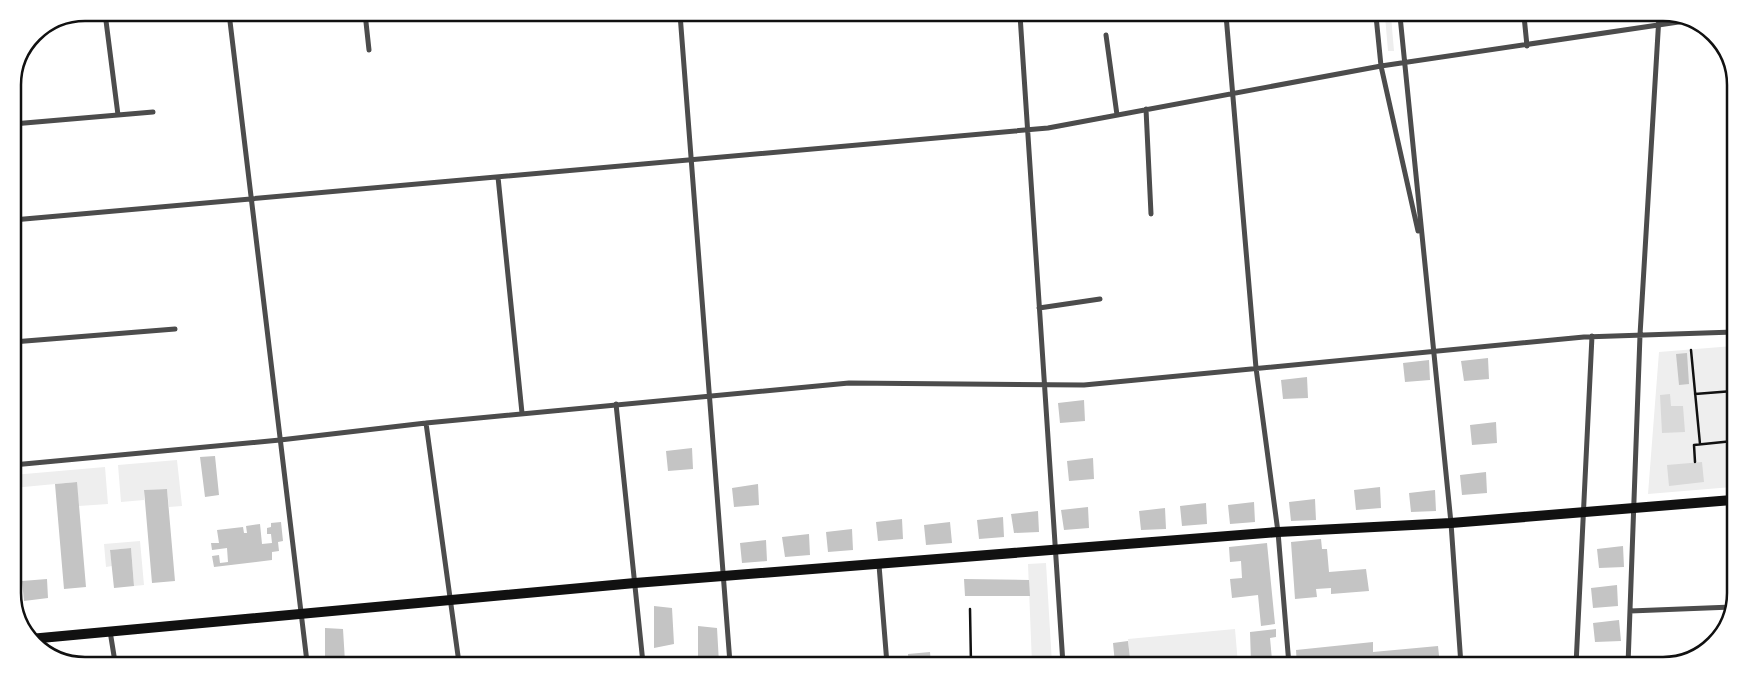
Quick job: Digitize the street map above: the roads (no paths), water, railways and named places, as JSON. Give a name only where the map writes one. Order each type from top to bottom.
[{"type":"main road","points":[[40,638],[635,583],[1278,532],[1451,524],[1727,500]]},
{"type":"street","points":[[106,21],[118,115]]},
{"type":"street","points":[[230,21],[306,657]]},
{"type":"street","points":[[366,21],[370,50]]},
{"type":"street","points":[[681,21],[729,657]]},
{"type":"street","points":[[1020,21],[1063,657]]},
{"type":"street","points":[[1227,21],[1256,368],[1278,532],[1288,657]]},
{"type":"street","points":[[1376,21],[1381,66],[1423,252]]},
{"type":"street","points":[[1400,21],[1451,524],[1460,657]]},
{"type":"street","points":[[1524,21],[1527,46]]},
{"type":"street","points":[[21,219],[1028,130],[1381,66],[1527,46],[1673,22]]},
{"type":"street","points":[[1628,657],[1640,335],[1660,23]]},
{"type":"street","points":[[1106,35],[1117,115]]},
{"type":"street","points":[[1146,109],[1151,214]]},
{"type":"street","points":[[21,123],[154,112]]},
{"type":"street","points":[[498,177],[522,413]]},
{"type":"street","points":[[1039,308],[1100,299]]},
{"type":"street","points":[[21,341],[175,329]]},
{"type":"street","points":[[21,464],[280,440],[522,413],[849,383],[1044,384],[1116,382],[1592,336],[1727,332]]},
{"type":"street","points":[[1576,657],[1585,512],[1592,336]]},
{"type":"street","points":[[616,404],[642,657]]},
{"type":"street","points":[[426,423],[458,657]]},
{"type":"street","points":[[879,565],[886,657]]},
{"type":"street","points":[[1630,611],[1726,607]]},
{"type":"street","points":[[110,631],[114,657]]}]
